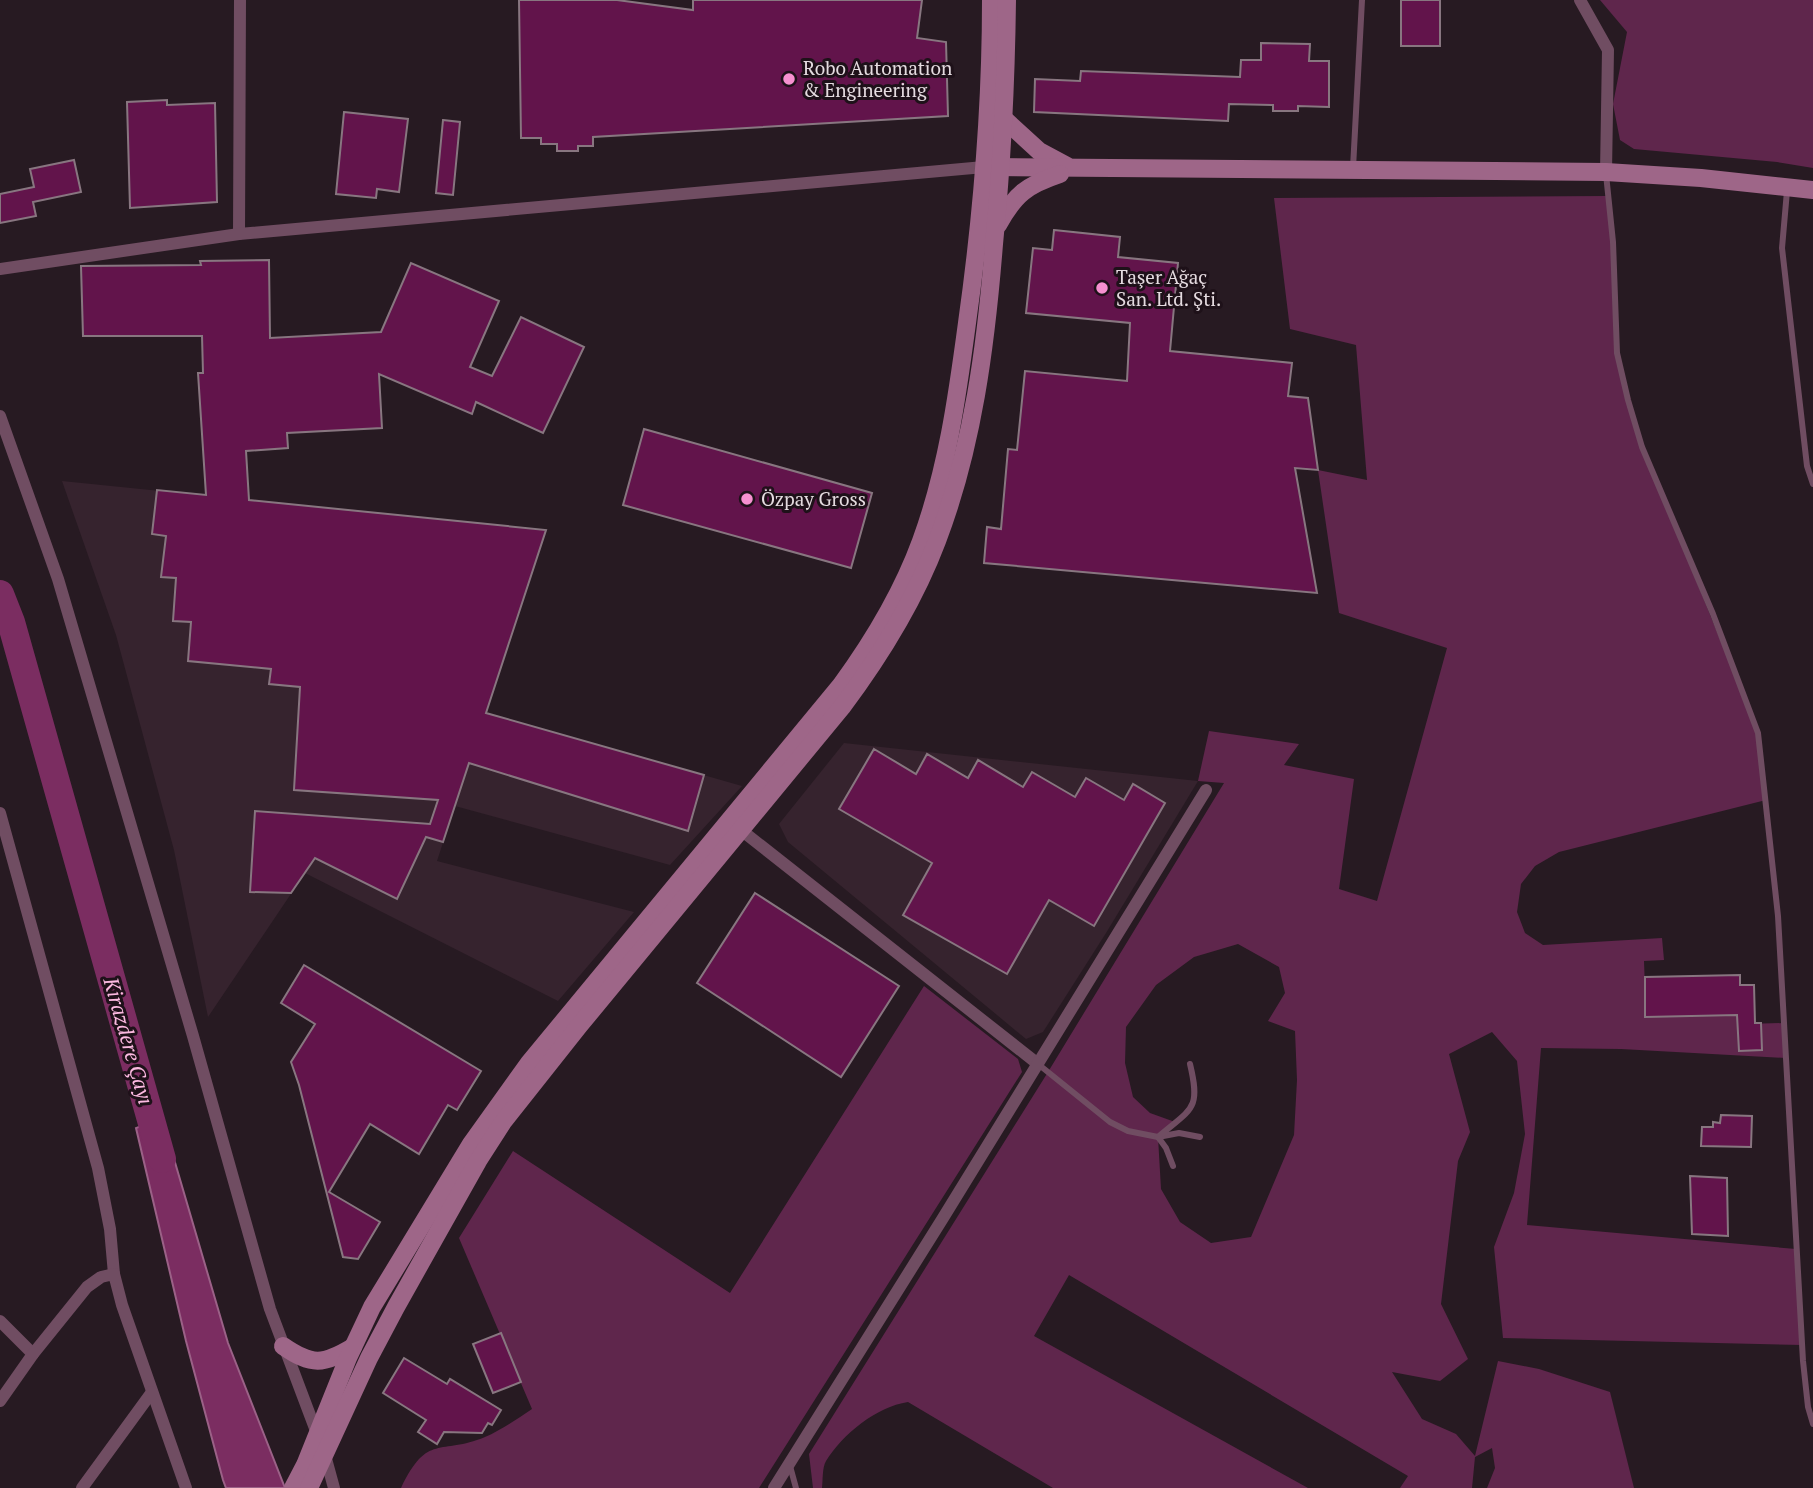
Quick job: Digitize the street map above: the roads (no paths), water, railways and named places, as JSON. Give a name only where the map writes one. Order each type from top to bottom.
[{"type":"main road","points":[[309,1478],[317,1433],[372,1307],[488,1118],[529,1063],[842,707],[870,670],[901,620],[929,563],[959,472],[978,386],[988,316],[996,229],[991,0]]},
{"type":"main road","points":[[293,1488],[309,1478],[325,1455],[369,1358],[478,1161],[503,1122],[736,826],[855,666],[892,604],[921,542],[942,478],[955,416],[978,249],[1003,118],[1007,0]]},
{"type":"main road","points":[[1003,118],[1040,151],[1074,169]]},
{"type":"main road","points":[[993,168],[1606,172],[1813,190]]},
{"type":"main road","points":[[996,229],[1015,197],[1025,189],[1040,180],[1074,169]]},
{"type":"main road","points":[[283,1346],[305,1359],[320,1362],[337,1357],[353,1347]]},
{"type":"street","points":[[239,234],[240,0]]},
{"type":"street","points":[[1580,0],[1608,50],[1606,172]]},
{"type":"street","points":[[0,269],[239,234],[993,168]]},
{"type":"street","points":[[0,416],[58,579],[193,1036],[270,1309],[325,1455],[334,1488]]},
{"type":"street","points":[[774,1488],[1206,790]]},
{"type":"street","points":[[0,813],[98,1168],[110,1229],[114,1274],[186,1488]]},
{"type":"street","points":[[736,826],[1038,1064]]},
{"type":"street","points":[[0,1401],[33,1354],[87,1287],[101,1277],[114,1274]]},
{"type":"street","points":[[0,1321],[33,1354]]},
{"type":"street","points":[[82,1488],[152,1392]]},
{"type":"lane","points":[[1353,170],[1362,0]]},
{"type":"lane","points":[[1606,172],[1613,242],[1617,353],[1628,400],[1643,447],[1713,614],[1758,733],[1778,916],[1803,1361],[1808,1407],[1813,1424]]},
{"type":"lane","points":[[1787,187],[1782,248],[1807,466],[1813,484]]},
{"type":"lane","points":[[1038,1064],[1110,1122],[1128,1131],[1157,1137],[1179,1133],[1200,1137]]},
{"type":"lane","points":[[1157,1137],[1196,1101],[1190,1064]]},
{"type":"lane","points":[[1157,1137],[1166,1148],[1173,1166]]},
{"type":"lane","points":[[790,1463],[796,1488]]},
{"type":"waterway","name":"Kirazdere Çayı","points":[[0,594],[11,622],[162,1159]]},
{"type":"place","name":"Robo Automation & Engineering","points":[[789,79]]},
{"type":"place","name":"Taşer Ağaç San. Ltd. Şti.","points":[[1102,288]]},
{"type":"place","name":"Özpay Gross","points":[[747,499]]}]
